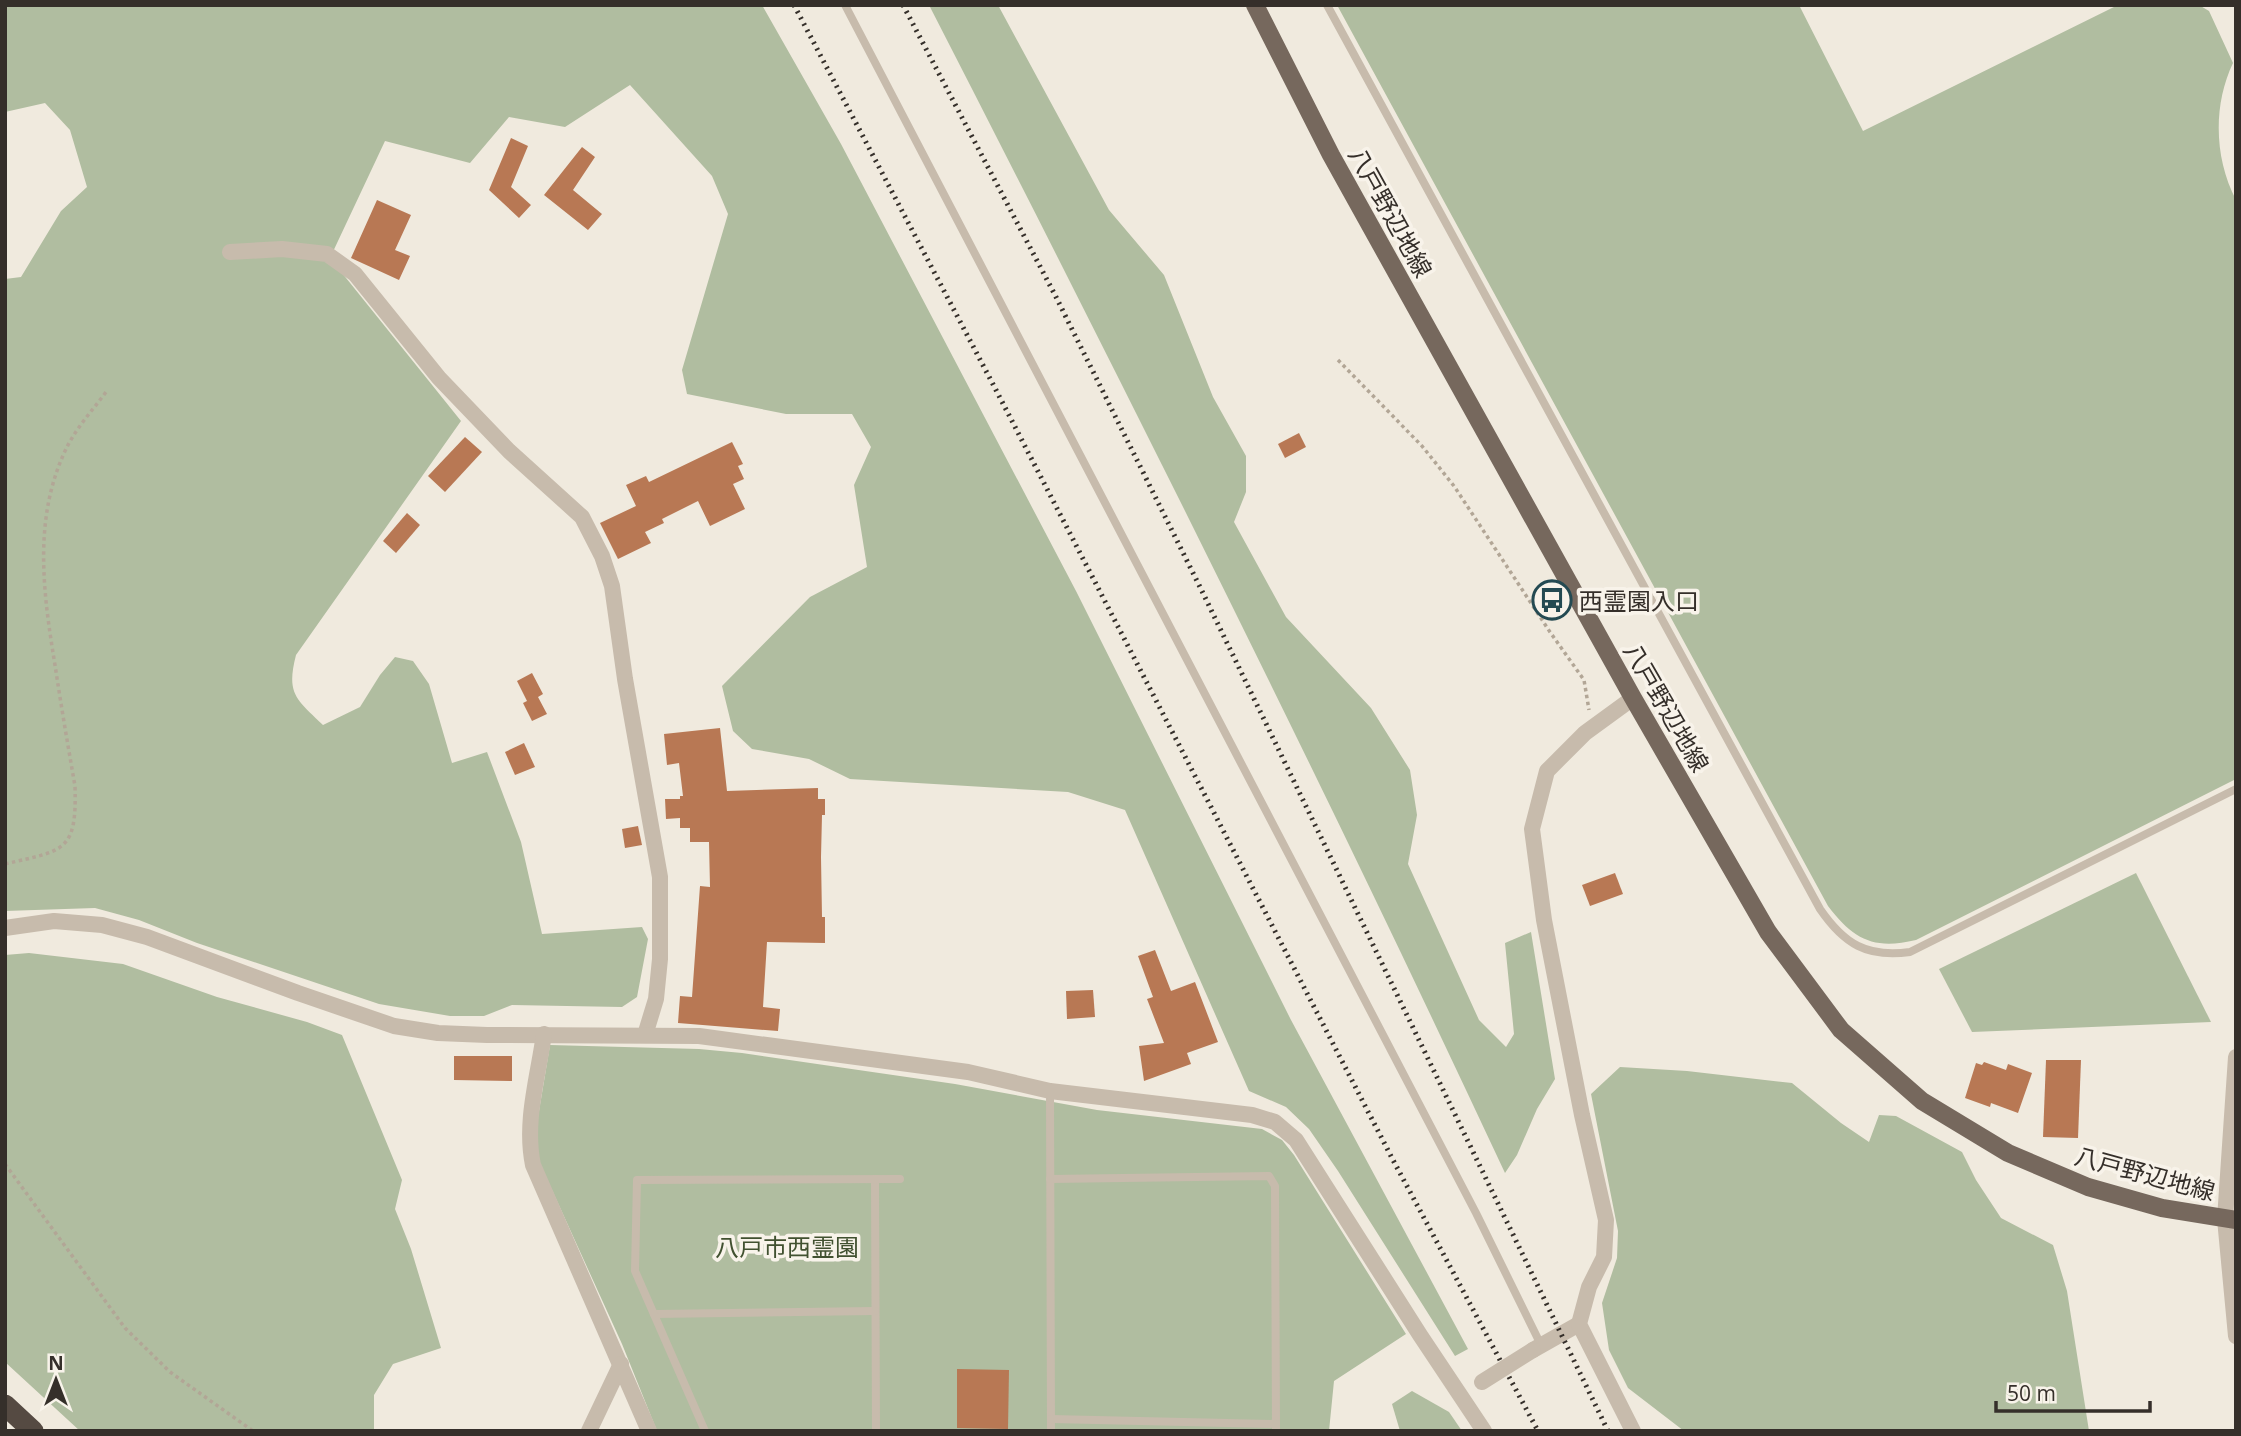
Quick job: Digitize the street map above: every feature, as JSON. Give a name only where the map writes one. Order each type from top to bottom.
[{"type":"highway","points":[[5,1405],[33,1431]]},
{"type":"main road","name":"八戸野辺地線","points":[[1255,5],[1331,155],[1633,698],[1769,932],[1841,1030],[1922,1101],[2008,1153],[2088,1187],[2162,1208],[2231,1220]]},
{"type":"street","points":[[230,252],[282,249],[327,254],[355,274],[448,387],[509,451],[582,517],[602,556],[612,586],[633,728],[660,877],[660,958],[656,999],[645,1035]]},
{"type":"street","points":[[1633,698],[1592,727],[1547,771],[1532,829],[1544,920],[1582,1115],[1606,1220],[1604,1257],[1589,1287],[1579,1324],[1633,1431]]},
{"type":"street","points":[[5,928],[54,921],[102,925],[147,937],[394,1026],[438,1033],[699,1036],[968,1072],[1050,1091],[1252,1115],[1275,1122],[1296,1140],[1484,1431]]},
{"type":"street","points":[[544,1034],[530,1129],[529,1146],[533,1165],[649,1431]]},
{"type":"street","points":[[2236,1057],[2231,1220],[2236,1336]]},
{"type":"street","points":[[1461,1395],[1579,1324]]},
{"type":"street","points":[[589,1431],[621,1364]]},
{"type":"lane","points":[[845,5],[1469,1201],[1537,1348]]},
{"type":"lane","points":[[1327,5],[1813,897],[1834,930],[1853,945],[1871,952],[1892,955],[1910,952],[2236,789]]},
{"type":"lane","points":[[1050,1091],[1051,1431]]},
{"type":"lane","points":[[1050,1179],[1269,1177],[1275,1186],[1276,1427],[1051,1419]]},
{"type":"lane","points":[[875,1179],[876,1431]]},
{"type":"lane","points":[[705,1431],[635,1271],[637,1180],[900,1179]]},
{"type":"lane","points":[[654,1314],[875,1311]]},
{"type":"path","points":[[1338,360],[1422,446],[1454,486],[1584,680],[1592,727]]},
{"type":"path","points":[[5,863],[52,853],[66,842],[72,830],[75,786],[46,606],[43,543],[55,475],[66,448],[106,392]]},
{"type":"path","points":[[5,1164],[125,1328],[170,1372],[253,1431]]},
{"type":"green space","points":[[5,5],[762,5],[841,144],[1076,591],[1291,1020],[1468,1349],[1455,1356],[1309,1129],[1286,1107],[1249,1091],[1125,810],[1068,792],[850,779],[809,759],[752,749],[733,731],[722,686],[810,597],[867,567],[854,485],[871,447],[852,414],[786,414],[687,394],[682,370],[728,214],[712,176],[630,85],[565,127],[509,117],[470,163],[385,141],[330,258],[461,421],[296,655],[292,679],[300,702],[323,725],[360,707],[395,657],[413,661],[429,684],[452,763],[487,752],[521,842],[542,934],[642,927],[648,939],[637,997],[622,1007],[512,1005],[484,1016],[450,1016],[379,1004],[197,943],[139,920],[95,908],[5,911],[5,279],[21,277],[61,211],[87,187],[70,130],[45,103],[5,112]]},
{"type":"green space","points":[[929,5],[998,5],[1109,210],[1164,275],[1213,397],[1246,456],[1246,492],[1234,522],[1286,617],[1371,708],[1410,770],[1417,815],[1408,864],[1479,1020],[1506,1047],[1514,1034],[1505,943],[1531,932],[1555,1079],[1537,1109],[1517,1155],[1505,1173],[1222,586]]},
{"type":"green space","points":[[1337,5],[1799,5],[1863,131],[2118,5],[2199,5],[2209,11],[2233,63],[2222,96],[2219,132],[2223,167],[2236,200],[2236,779],[1916,940],[1877,943],[1847,927],[1828,906]]},
{"type":"green space","points":[[2136,873],[2211,1022],[1972,1032],[1939,969]]},
{"type":"green space","points":[[29,953],[123,964],[217,997],[307,1022],[342,1035],[402,1180],[395,1209],[411,1249],[441,1348],[393,1364],[374,1395],[374,1431],[80,1431],[5,1362],[5,955]]},
{"type":"green space","name":"八戸市西霊園","points":[[550,1045],[699,1049],[742,1053],[955,1084],[1097,1110],[1262,1129],[1282,1140],[1294,1155],[1406,1334],[1334,1381],[1329,1431],[657,1431],[622,1344],[537,1157],[534,1141]]},
{"type":"green space","points":[[1620,1067],[1687,1071],[1792,1083],[1869,1142],[1879,1115],[1896,1116],[1962,1152],[1976,1180],[2001,1218],[2053,1245],[2067,1291],[2089,1431],[1684,1431],[1628,1388],[1609,1350],[1602,1303],[1617,1258],[1618,1231],[1591,1094]]},
{"type":"green space","points":[[1412,1391],[1449,1412],[1462,1431],[1400,1431],[1392,1404]]},
{"type":"building","points":[[511,138],[528,146],[511,187],[531,205],[519,218],[489,190]]},
{"type":"building","points":[[582,147],[595,157],[573,190],[602,214],[588,230],[544,195]]},
{"type":"building","points":[[377,200],[411,215],[395,250],[410,256],[399,280],[351,258]]},
{"type":"building","points":[[1299,433],[1306,447],[1285,458],[1278,444]]},
{"type":"building","points":[[465,437],[482,452],[445,492],[428,476]]},
{"type":"building","points":[[732,442],[743,464],[738,466],[744,479],[733,484],[745,509],[710,526],[698,501],[662,519],[664,523],[645,532],[651,543],[618,559],[600,523],[636,506],[626,485],[646,476],[649,482]]},
{"type":"building","points":[[407,513],[420,525],[396,553],[383,541]]},
{"type":"building","points":[[532,673],[543,694],[538,697],[547,714],[532,721],[523,703],[527,701],[517,681]]},
{"type":"building","points":[[720,728],[727,791],[818,788],[818,799],[825,799],[821,857],[825,943],[767,942],[763,1007],[780,1009],[778,1031],[678,1023],[680,996],[692,997],[700,886],[710,887],[709,842],[690,842],[690,828],[680,828],[680,818],[666,819],[665,799],[680,799],[680,796],[683,796],[679,763],[667,765],[664,734]]},
{"type":"building","points":[[524,743],[535,767],[515,775],[505,752]]},
{"type":"building","points":[[638,826],[642,845],[625,848],[622,829]]},
{"type":"building","points":[[1615,873],[1623,894],[1590,906],[1582,885]]},
{"type":"building","points":[[1155,950],[1171,991],[1195,982],[1218,1042],[1187,1053],[1191,1064],[1144,1081],[1139,1046],[1164,1043],[1147,999],[1153,997],[1138,956]]},
{"type":"building","points":[[1093,990],[1095,1017],[1067,1019],[1066,991]]},
{"type":"building","points":[[454,1056],[512,1056],[512,1081],[454,1080]]},
{"type":"building","points":[[2046,1060],[2081,1060],[2078,1138],[2043,1137]]},
{"type":"building","points":[[1984,1062],[2006,1070],[2008,1064],[2032,1073],[2018,1113],[1991,1103],[1990,1107],[1965,1098],[1976,1063],[1982,1065]]},
{"type":"building","points":[[957,1369],[1009,1370],[1008,1429],[957,1428]]},
{"type":"railway","points":[[794,5],[1393,1160],[1538,1431]]},
{"type":"railway","points":[[903,5],[1055,295],[1200,587],[1608,1431]]},
{"type":"place","name":"西霊園入口","points":[[1552,600]]}]
